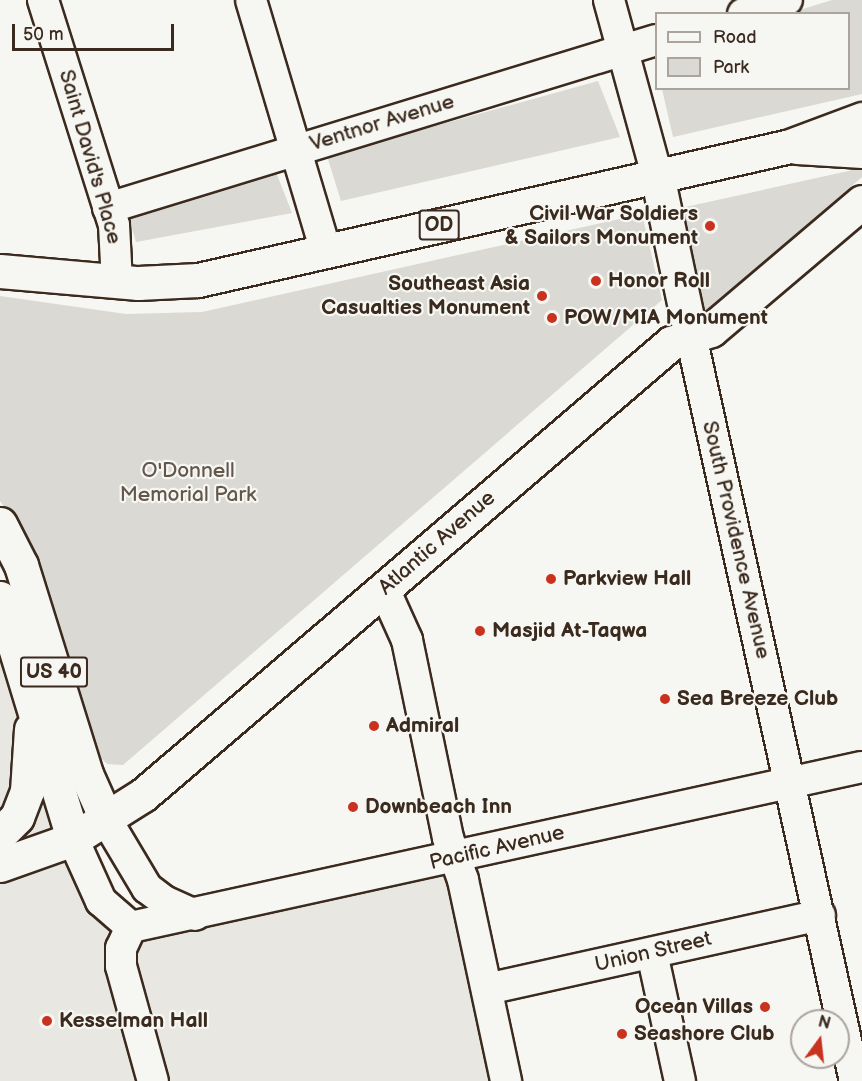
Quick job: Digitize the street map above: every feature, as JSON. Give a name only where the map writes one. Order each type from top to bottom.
[{"type":"main road","name":"OD","points":[[0,270],[117,282],[178,283],[326,252],[790,146],[862,119]]},
{"type":"main road","name":"OD","points":[[790,146],[862,151]]},
{"type":"main road","name":"South Providence Avenue","points":[[657,175],[691,336]]},
{"type":"main road","name":"Atlantic Avenue","points":[[0,865],[73,839],[107,821],[143,795],[671,343],[711,330],[862,202]]},
{"type":"main road","points":[[0,257],[40,273]]},
{"type":"main road","name":"US 40","points":[[0,524],[21,565],[86,774],[107,821]]},
{"type":"main road","name":"US 40","points":[[0,598],[73,839]]},
{"type":"main road","points":[[0,834],[17,817],[27,791],[32,703]]},
{"type":"street","name":"Saint David's Place","points":[[43,0],[117,242],[117,282]]},
{"type":"street","points":[[251,0],[326,252]]},
{"type":"street","points":[[609,0],[657,175]]},
{"type":"street","points":[[749,12],[787,0]]},
{"type":"street","name":"Ventnor Avenue","points":[[108,208],[655,41]]},
{"type":"street","name":"South Providence Avenue","points":[[691,336],[855,1081]]},
{"type":"street","points":[[384,589],[407,640],[506,1081]]},
{"type":"street","name":"Pacific Avenue","points":[[131,927],[195,915],[862,767]]},
{"type":"street","points":[[107,821],[147,888],[164,901],[195,915]]},
{"type":"street","points":[[73,839],[101,901],[131,927],[121,948],[121,966],[153,1081]]},
{"type":"street","name":"Union Street","points":[[487,989],[820,915]]},
{"type":"street","points":[[652,952],[680,1081]]},
{"type":"shaded area","points":[[0,598],[119,920],[454,857],[506,1081],[0,1081]]},
{"type":"green space","points":[[832,0],[862,0],[862,94],[673,137],[662,90],[850,90],[850,12],[793,12]]},
{"type":"green space","points":[[598,81],[620,137],[341,201],[327,156]]},
{"type":"green space","points":[[862,168],[862,177],[704,313],[681,208]]},
{"type":"green space","points":[[276,172],[292,213],[136,242],[129,218]]},
{"type":"green space","name":"O'Donnell Memorial Park","points":[[642,214],[662,300],[123,765],[107,764],[97,754],[27,539],[0,501],[0,296],[126,314],[202,312]]},
{"type":"place","name":"Civil War Soldiers & Sailors Monument","points":[[710,226]]},
{"type":"place","name":"Honor Roll","points":[[596,281]]},
{"type":"place","name":"Southeast Asia Casualties Monument","points":[[542,296]]},
{"type":"place","name":"POW/MIA Monument","points":[[552,318]]},
{"type":"place","name":"Parkview Hall","points":[[551,579]]},
{"type":"place","name":"Masjid At-Taqwa","points":[[480,631]]},
{"type":"place","name":"Sea Breeze Club","points":[[665,699]]},
{"type":"place","name":"Admiral","points":[[374,726]]},
{"type":"place","name":"Downbeach Inn","points":[[353,807]]},
{"type":"place","name":"Ocean Villas","points":[[765,1007]]},
{"type":"place","name":"Kesselman Hall","points":[[47,1021]]},
{"type":"place","name":"Seashore Club","points":[[622,1034]]}]
